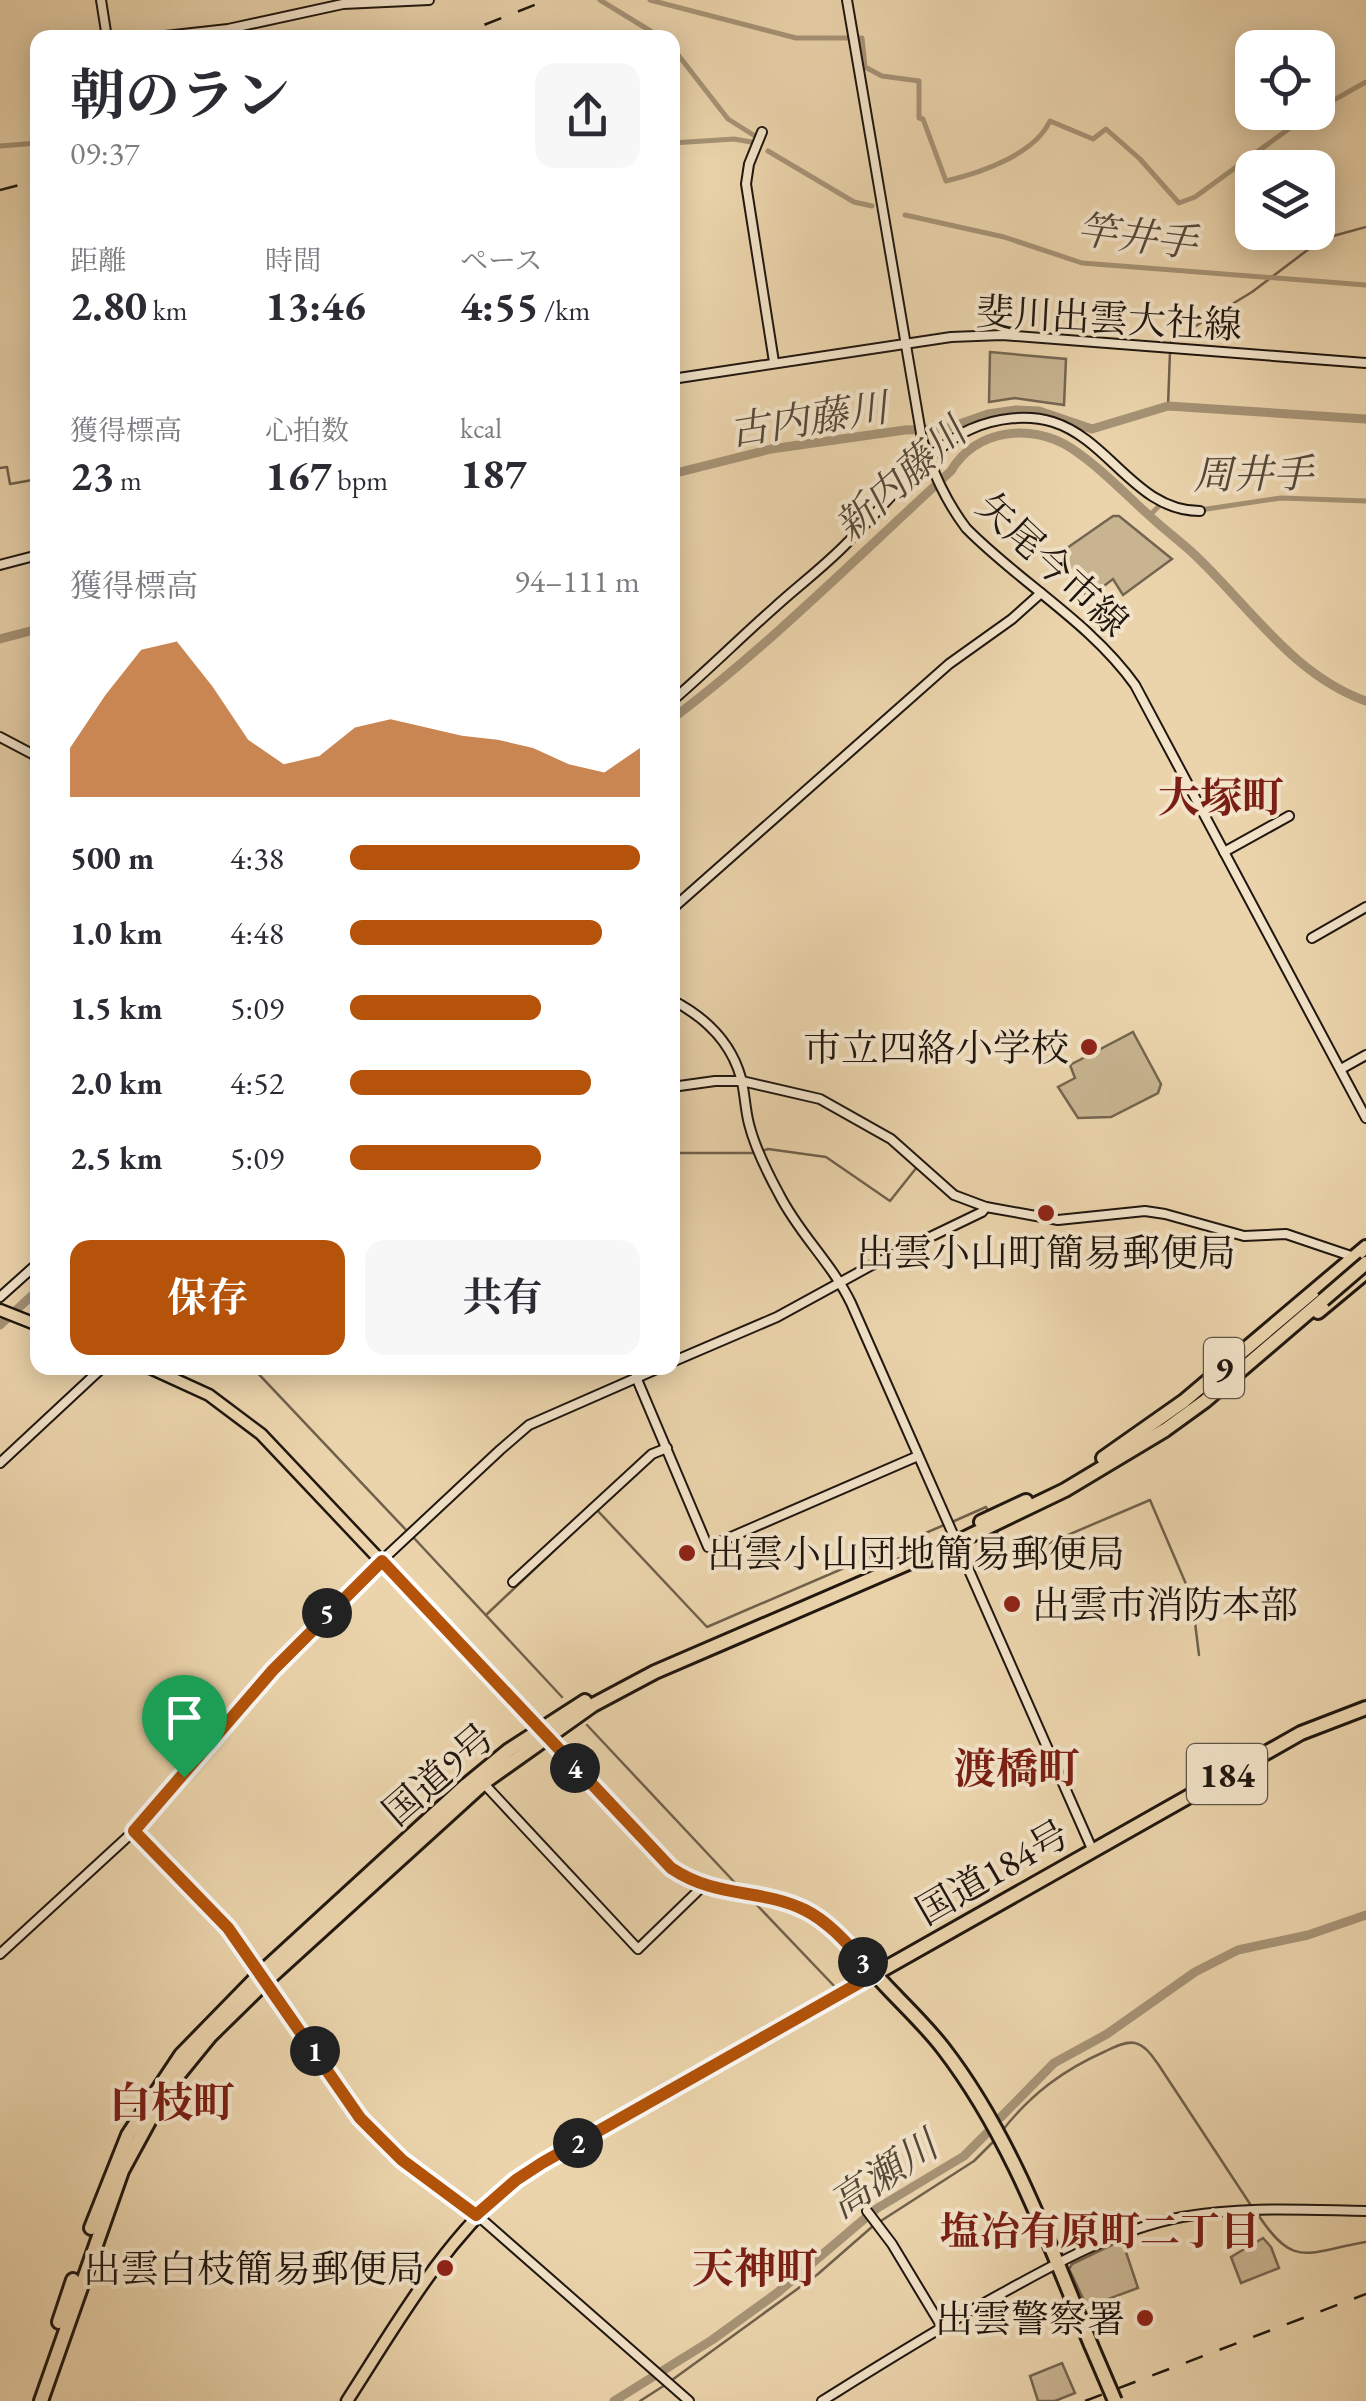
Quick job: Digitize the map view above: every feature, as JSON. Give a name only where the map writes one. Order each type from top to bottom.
[{"type":"highway","name":"国道9号","points":[[32,2401],[128,2135],[180,2055],[486,1780],[543,1733],[655,1672],[1065,1490],[1165,1430],[1323,1300],[1364,1260]]},
{"type":"highway","name":"9","points":[[1165,1430],[1215,1399],[1364,1260]]},
{"type":"highway","name":"9","points":[[1086,1470],[1184,1401],[1364,1260]]},
{"type":"highway","name":"国道9号","points":[[956,1538],[1150,1435],[1226,1382]]},
{"type":"highway","name":"国道184号","points":[[875,1974],[1301,1732],[1366,1708]]},
{"type":"highway","points":[[875,1974],[943,2048],[1015,2165],[1115,2401]]},
{"type":"highway","name":"国道9号","points":[[41,2401],[122,2171],[150,2115],[186,2064],[264,1976]]},
{"type":"main road","points":[[0,1310],[30,1322]]},
{"type":"main road","points":[[165,1375],[209,1396],[261,1434],[671,1868],[703,1886],[808,1911],[839,1936],[875,1974],[516,2180],[449,2245],[346,2401]]},
{"type":"street","points":[[101,0],[106,30]]},
{"type":"street","points":[[219,30],[343,4],[429,0]]},
{"type":"street","name":"矢尾今市線","points":[[847,0],[922,439],[943,494],[966,528],[1088,633],[1136,685],[1366,1118]]},
{"type":"street","points":[[762,132],[746,184],[774,362]]},
{"type":"street","name":"斐川出雲大社線","points":[[680,378],[1002,334],[1366,363]]},
{"type":"street","points":[[680,694],[971,429],[998,420],[1052,422],[1084,438],[1150,496],[1167,506],[1200,511]]},
{"type":"street","points":[[0,565],[30,558]]},
{"type":"street","points":[[680,902],[949,664],[1041,593]]},
{"type":"street","points":[[0,737],[30,754]]},
{"type":"street","points":[[1224,852],[1290,816]]},
{"type":"street","points":[[1312,938],[1366,907]]},
{"type":"street","points":[[680,1005],[708,1022],[735,1059],[748,1123],[778,1193],[793,1220],[826,1258],[842,1284],[1092,1850]]},
{"type":"street","points":[[1341,1069],[1366,1055]]},
{"type":"street","points":[[680,1086],[742,1082],[820,1099],[892,1139],[954,1195],[986,1207],[1058,1220],[1146,1212],[1165,1214],[1244,1236],[1286,1234],[1364,1260]]},
{"type":"street","points":[[680,1359],[778,1317],[986,1207]]},
{"type":"street","points":[[0,1297],[30,1269]]},
{"type":"street","points":[[0,1463],[94,1375]]},
{"type":"street","points":[[0,1954],[134,1831],[273,1670],[382,1561],[529,1425],[643,1375]]},
{"type":"street","points":[[636,1378],[708,1546],[918,1456]]},
{"type":"street","points":[[513,1582],[652,1454],[667,1448]]},
{"type":"street","points":[[487,1787],[638,1948],[703,1886]]},
{"type":"street","points":[[134,1831],[226,1926],[380,2141],[476,2215],[690,2401]]},
{"type":"street","points":[[822,2401],[942,2326],[1057,2263],[1122,2234],[1178,2218],[1249,2210],[1366,2211]]},
{"type":"street","points":[[868,2212],[942,2326]]},
{"type":"shaded area","points":[[990,352],[1066,359],[1064,405],[1015,398],[989,402]]},
{"type":"shaded area","points":[[1113,516],[1119,516],[1172,559],[1123,595],[1113,579],[1088,598],[1061,561],[1067,548]]},
{"type":"shaded area","points":[[1133,1032],[1161,1084],[1158,1093],[1111,1117],[1078,1118],[1058,1087],[1075,1078],[1070,1065]]},
{"type":"shaded area","points":[[1263,2238],[1279,2268],[1241,2283],[1231,2257]]},
{"type":"shaded area","points":[[1122,2240],[1138,2288],[1087,2307],[1069,2269]]},
{"type":"shaded area","points":[[1062,2363],[1075,2393],[1055,2401],[1038,2401],[1030,2376]]},
{"type":"waterway","points":[[600,0],[649,30]]},
{"type":"waterway","points":[[650,0],[796,38],[862,38],[865,67],[882,76],[919,81],[919,118],[923,119],[946,181],[1019,153],[1032,144],[1050,121],[1093,139],[1106,129],[1140,159],[1179,203],[1195,197],[1287,130]]},
{"type":"waterway","points":[[680,57],[728,119],[755,136]]},
{"type":"waterway","points":[[1335,99],[1366,82]]},
{"type":"waterway","name":"竿井手","points":[[680,142],[734,139],[751,142]]},
{"type":"waterway","name":"竿井手","points":[[0,146],[30,144]]},
{"type":"waterway","name":"竿井手","points":[[768,151],[854,202],[872,206]]},
{"type":"waterway","name":"竿井手","points":[[905,215],[1004,237],[1082,263],[1366,285]]},
{"type":"waterway","name":"竿井手","points":[[1171,341],[1252,292],[1322,239],[1366,227]]},
{"type":"waterway","points":[[1168,406],[1170,352]]},
{"type":"waterway","name":"古内藤川","points":[[680,472],[771,449],[905,430],[945,429],[988,414],[1016,410],[1039,411],[1092,429],[1168,406],[1366,419]]},
{"type":"waterway","name":"新内藤川","points":[[680,713],[780,630],[974,446],[1005,434],[1022,433],[1055,440],[1103,472],[1193,553],[1296,658],[1341,690],[1366,701]]},
{"type":"waterway","points":[[0,468],[7,467],[10,484],[30,480]]},
{"type":"waterway","name":"周井手","points":[[1200,510],[1281,498],[1366,501]]},
{"type":"waterway","name":"周井手","points":[[1149,516],[1165,500]]},
{"type":"waterway","name":"古内藤川","points":[[0,639],[30,631]]},
{"type":"waterway","points":[[762,1151],[826,1157],[890,1201],[917,1167]]},
{"type":"waterway","points":[[680,1153],[754,1153]]},
{"type":"waterway","points":[[958,1200],[979,1208]]},
{"type":"waterway","points":[[1011,1215],[1052,1223]]},
{"type":"waterway","points":[[1070,1222],[1117,1218]]},
{"type":"waterway","points":[[1246,1239],[1263,1239]]},
{"type":"waterway","name":"新内藤川","points":[[0,1325],[30,1297]]},
{"type":"waterway","points":[[260,1375],[407,1531]]},
{"type":"waterway","points":[[995,1527],[1009,1560],[1150,1500],[1192,1598],[1199,1655]]},
{"type":"waterway","points":[[952,1522],[986,1507],[988,1511]]},
{"type":"waterway","points":[[486,1615],[597,1510],[707,1627],[944,1525]]},
{"type":"waterway","points":[[413,1537],[562,1697]]},
{"type":"waterway","points":[[587,1725],[738,1886]]},
{"type":"waterway","points":[[755,1903],[837,1989]]},
{"type":"waterway","name":"高瀬川","points":[[1001,2117],[1054,2063],[1107,2034],[1195,1972],[1238,1950],[1308,1935],[1366,1915]]},
{"type":"waterway","points":[[1002,2131],[1036,2094],[1062,2075],[1090,2058],[1135,2043],[1158,2064],[1252,2207]]},
{"type":"waterway","name":"高瀬川","points":[[614,2401],[712,2340],[777,2293],[876,2209],[964,2156],[988,2132]]},
{"type":"waterway","points":[[672,2380],[818,2274],[873,2226],[974,2161],[994,2141]]},
{"type":"waterway","points":[[1257,2213],[1281,2243],[1303,2253],[1366,2242]]},
{"type":"waterway","points":[[640,2401],[665,2385]]},
{"type":"railway","points":[[471,30],[547,0]]},
{"type":"railway","points":[[0,190],[30,182]]},
{"type":"railway","points":[[1085,2401],[1366,2294]]},
{"type":"place","name":"市立四絡小学校","points":[[1089,1047]]},
{"type":"place","name":"出雲小山町簡易郵便局","points":[[1046,1213]]},
{"type":"place","name":"出雲小山団地簡易郵便局","points":[[687,1553]]},
{"type":"place","name":"出雲市消防本部","points":[[1012,1604]]},
{"type":"place","name":"出雲白枝簡易郵便局","points":[[445,2268]]},
{"type":"place","name":"出雲警察署","points":[[1145,2318]]},
{"type":"district","name":"大塚町","points":[[1221,797]]},
{"type":"district","name":"渡橋町","points":[[1017,1768]]},
{"type":"district","name":"白枝町","points":[[172,2102]]},
{"type":"district","name":"塩冶有原町二丁目","points":[[1100,2231]]},
{"type":"district","name":"天神町","points":[[755,2268]]},
{"type":"route","points":[[382,1561],[671,1868],[703,1886],[808,1911],[839,1936],[875,1974],[542,2163],[476,2215],[380,2141],[228,1928],[134,1831],[184,1777],[273,1670],[382,1561]]}]
